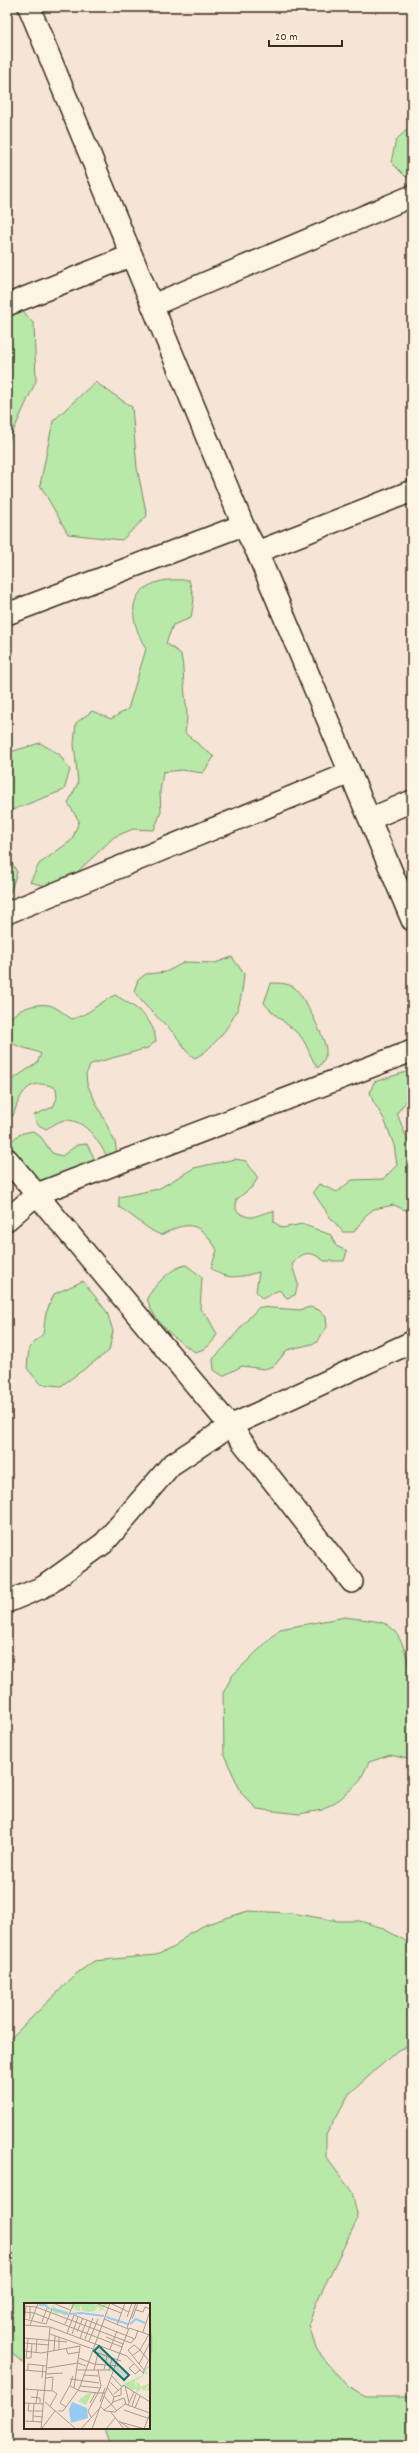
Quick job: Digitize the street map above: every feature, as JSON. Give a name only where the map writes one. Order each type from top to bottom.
[{"type":"street","points":[[29,7],[130,256],[154,305],[243,526],[257,552],[412,920]]},
{"type":"street","points":[[154,305],[412,196]]},
{"type":"street","points":[[7,305],[130,256]]},
{"type":"street","points":[[257,552],[412,492]]},
{"type":"street","points":[[7,614],[243,526]]},
{"type":"street","points":[[7,913],[350,773]]},
{"type":"street","points":[[370,819],[412,802]]},
{"type":"street","points":[[7,1220],[37,1194],[412,1051]]},
{"type":"street","points":[[7,1159],[230,1426],[352,1582]]},
{"type":"street","points":[[7,1602],[43,1587],[104,1543],[171,1465],[230,1426],[412,1342]]},
{"type":"green space","points":[[412,125],[412,176],[406,177],[391,162],[396,140]]},
{"type":"green space","points":[[7,292],[34,324],[36,381],[7,445]]},
{"type":"green space","points":[[95,382],[132,407],[137,468],[147,516],[122,540],[68,534],[40,485],[53,421]]},
{"type":"green space","points":[[169,580],[189,580],[194,599],[191,618],[173,625],[166,643],[181,654],[187,714],[185,733],[214,757],[203,773],[182,770],[163,772],[160,792],[161,812],[154,830],[133,829],[114,837],[69,880],[50,887],[30,882],[39,864],[72,840],[79,821],[68,803],[78,783],[74,744],[76,723],[92,711],[111,719],[128,709],[146,649],[137,630],[135,621],[135,602],[139,594],[147,587],[158,582]]},
{"type":"green space","points":[[40,743],[59,754],[70,770],[64,790],[7,812],[7,753]]},
{"type":"green space","points":[[7,854],[17,872],[11,891],[7,894]]},
{"type":"green space","points":[[232,957],[244,974],[239,1005],[227,1028],[208,1049],[195,1058],[184,1048],[179,1039],[139,998],[134,991],[138,980],[146,974],[166,972],[185,962],[215,963]]},
{"type":"green space","points":[[271,983],[280,983],[293,986],[299,992],[309,1008],[323,1038],[326,1051],[325,1056],[318,1068],[301,1037],[272,1012],[264,1003]]},
{"type":"green space","points":[[115,995],[142,1013],[151,1025],[156,1041],[148,1048],[91,1064],[86,1074],[87,1084],[115,1142],[118,1160],[108,1158],[92,1133],[80,1124],[73,1121],[64,1120],[46,1129],[37,1124],[34,1115],[53,1107],[57,1098],[56,1088],[39,1084],[27,1089],[19,1100],[13,1116],[7,1119],[7,1083],[37,1063],[41,1054],[15,1045],[7,1040],[7,1024],[10,1019],[21,1010],[28,1007],[35,1005],[49,1005],[72,1019],[90,1011]]},
{"type":"green space","points":[[412,1070],[412,1094],[397,1113],[412,1152],[412,1213],[394,1205],[374,1209],[366,1215],[354,1232],[343,1232],[330,1217],[313,1192],[319,1184],[337,1192],[352,1180],[383,1179],[397,1165],[394,1145],[384,1119],[373,1101],[370,1092],[374,1082]]},
{"type":"green space","points":[[33,1131],[41,1137],[52,1153],[62,1156],[77,1145],[87,1144],[96,1162],[50,1191],[12,1156],[9,1146],[19,1135]]},
{"type":"green space","points":[[235,1159],[246,1161],[258,1178],[252,1187],[236,1200],[236,1210],[241,1214],[250,1217],[274,1211],[274,1222],[282,1228],[302,1224],[331,1235],[336,1246],[347,1251],[344,1261],[324,1261],[315,1255],[303,1255],[299,1257],[292,1265],[298,1284],[295,1295],[287,1298],[279,1290],[262,1299],[256,1291],[259,1272],[234,1277],[222,1275],[211,1268],[217,1250],[205,1234],[199,1229],[193,1226],[179,1227],[161,1235],[151,1230],[119,1207],[119,1197],[158,1189],[194,1168]]},
{"type":"green space","points":[[186,1265],[202,1277],[200,1309],[207,1316],[217,1334],[208,1346],[195,1352],[166,1329],[154,1315],[147,1298],[164,1277],[174,1269]]},
{"type":"green space","points":[[83,1281],[107,1312],[113,1331],[109,1351],[61,1386],[40,1384],[27,1368],[29,1348],[43,1334],[46,1313],[54,1294]]},
{"type":"green space","points":[[259,1307],[300,1310],[310,1307],[319,1310],[326,1317],[327,1327],[316,1343],[287,1350],[274,1366],[264,1369],[242,1366],[223,1376],[214,1370],[213,1359]]},
{"type":"green space","points":[[345,1617],[374,1621],[388,1625],[398,1636],[405,1650],[412,1687],[412,1760],[390,1755],[369,1762],[359,1782],[340,1799],[322,1810],[299,1814],[257,1809],[242,1794],[224,1755],[223,1693],[232,1676],[280,1629]]},
{"type":"green space","points":[[248,1911],[291,1913],[338,1921],[360,1921],[380,1927],[404,1940],[412,1948],[412,2044],[398,2050],[349,2094],[326,2135],[326,2157],[352,2192],[358,2218],[316,2303],[309,2324],[316,2349],[347,2386],[366,2397],[412,2397],[412,2446],[110,2446],[104,2429],[150,2429],[150,2303],[24,2303],[24,2364],[7,2349],[7,2040],[12,2037],[76,1974],[94,1961],[156,1955],[175,1947],[189,1933],[207,1924]]}]
